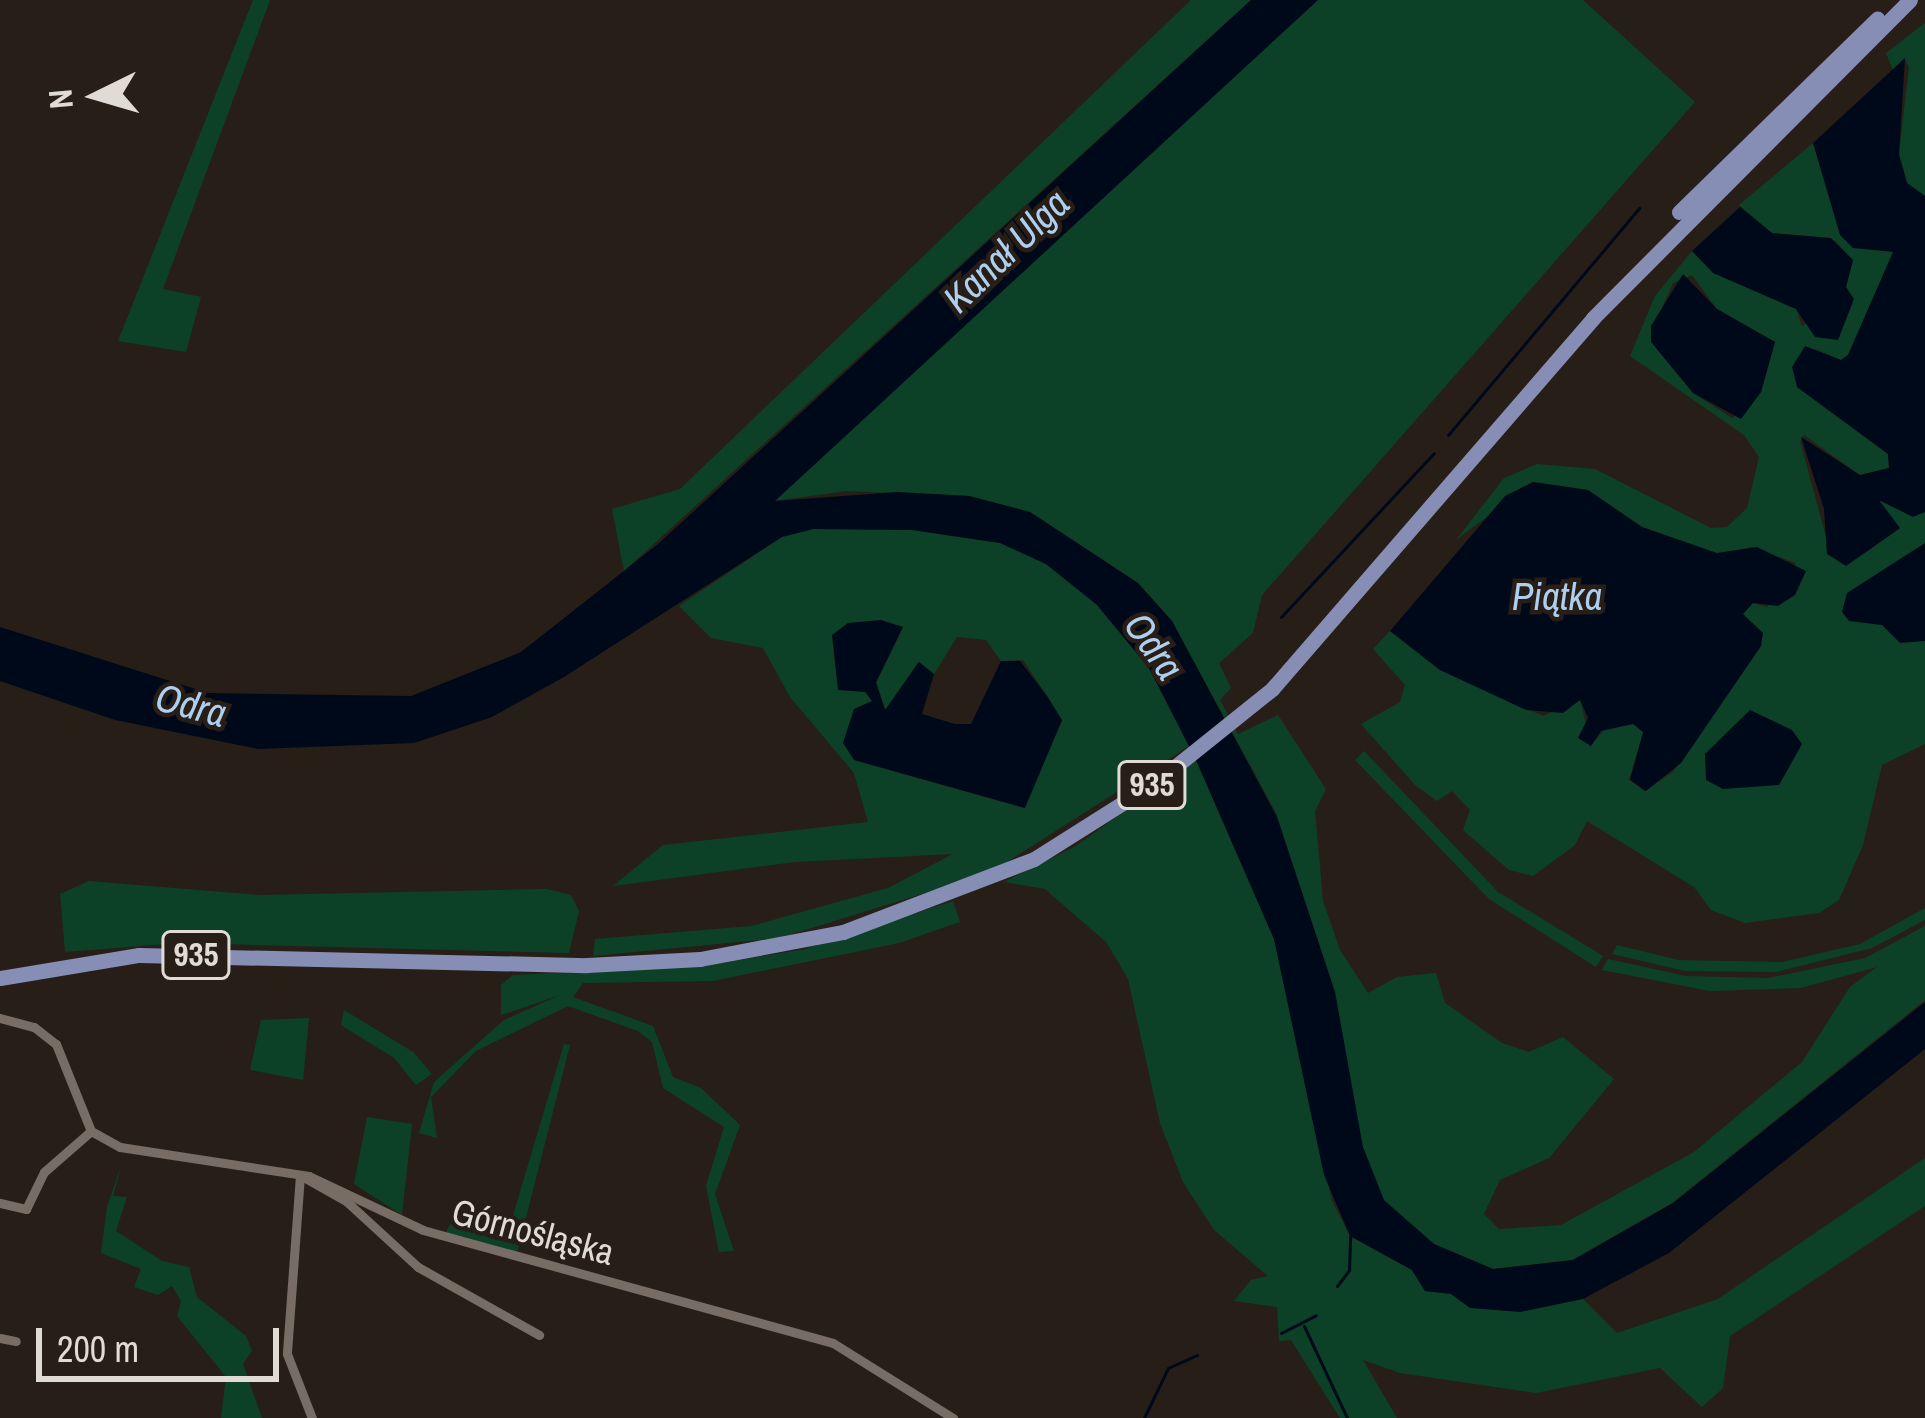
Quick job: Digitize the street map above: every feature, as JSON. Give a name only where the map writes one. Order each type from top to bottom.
[{"type":"main road","points":[[1865,38],[1884,0]]},
{"type":"main road","name":"935","points":[[1865,38],[1895,0]]},
{"type":"main road","name":"935","points":[[0,978],[139,955],[587,965],[798,944],[953,895],[1034,859],[1156,782],[1235,723],[1322,636],[1668,224],[1910,0]]},
{"type":"main road","points":[[1865,38],[1925,0]]},
{"type":"street","points":[[0,1018],[34,1027],[56,1044],[92,1130],[132,1152],[300,1175],[346,1201],[418,1267],[538,1335]]},
{"type":"street","points":[[0,1203],[26,1209],[44,1172],[92,1130]]},
{"type":"street","points":[[300,1175],[287,1354],[312,1418]]},
{"type":"street","name":"Górnośląska","points":[[300,1175],[423,1230],[863,1355],[953,1418]]},
{"type":"street","points":[[0,1338],[16,1341]]},
{"type":"green space","points":[[253,0],[270,0],[163,289],[201,297],[186,352],[118,341]]},
{"type":"green space","points":[[1191,0],[1251,0],[624,571],[612,509],[680,489]]},
{"type":"green space","points":[[1318,0],[1583,0],[1695,102],[1262,595],[1253,633],[1219,663],[1231,688],[1220,700],[1238,734],[1278,715],[1326,789],[1315,811],[1323,901],[1340,950],[1368,993],[1397,977],[1436,973],[1445,1003],[1502,1043],[1529,1052],[1563,1037],[1614,1079],[1549,1158],[1500,1180],[1484,1214],[1499,1229],[1561,1225],[1694,1152],[1802,1062],[1850,987],[1877,967],[1801,988],[1710,991],[1602,970],[1608,959],[1686,976],[1768,978],[1865,958],[1925,926],[1925,1000],[1672,1203],[1572,1260],[1493,1269],[1434,1244],[1383,1200],[1362,1145],[1331,981],[1276,813],[1172,621],[1138,583],[1030,512],[969,496],[847,491],[773,501]]},
{"type":"green space","points":[[1925,23],[1925,196],[1907,183],[1899,154],[1909,67],[1905,59],[1893,70],[1886,53]]},
{"type":"green space","points":[[1813,143],[1836,217],[1860,248],[1894,251],[1848,355],[1841,360],[1815,349],[1797,387],[1888,454],[1889,468],[1860,475],[1804,435],[1800,441],[1828,544],[1865,553],[1899,529],[1878,500],[1913,516],[1925,512],[1925,744],[1882,765],[1863,845],[1839,900],[1819,913],[1745,923],[1711,910],[1694,887],[1587,821],[1575,845],[1533,876],[1509,870],[1463,830],[1470,810],[1452,791],[1437,801],[1415,785],[1361,724],[1400,702],[1405,685],[1373,649],[1390,631],[1440,670],[1543,716],[1580,699],[1591,745],[1606,728],[1633,724],[1644,732],[1629,779],[1644,791],[1673,772],[1761,646],[1743,614],[1753,603],[1767,607],[1796,563],[1752,547],[1717,554],[1642,527],[1588,490],[1533,482],[1456,540],[1504,478],[1537,464],[1595,469],[1711,528],[1727,527],[1747,508],[1759,457],[1744,435],[1630,356],[1655,296],[1692,251],[1725,278],[1796,309],[1802,326],[1846,287],[1853,260],[1835,241],[1772,233],[1739,205]],"holes":[[[1692,275],[1717,309],[1775,342],[1761,392],[1732,418],[1693,393],[1656,321],[1673,283]]]},
{"type":"green space","points":[[813,529],[912,530],[1000,543],[1046,564],[1097,605],[1149,668],[1189,746],[1007,862],[945,887],[779,938],[593,956],[595,939],[751,926],[888,888],[953,854],[795,862],[613,886],[663,845],[868,822],[854,773],[790,697],[763,648],[711,638],[679,606],[782,537]],"holes":[[[903,628],[876,683],[886,711],[918,662],[934,674],[957,637],[986,640],[1001,661],[1023,660],[1062,721],[1024,808],[854,760],[873,701],[866,692]]]},
{"type":"green space","points":[[1364,751],[1498,892],[1603,956],[1596,967],[1489,899],[1355,760]]},
{"type":"green space","points":[[1196,760],[1274,939],[1332,1201],[1350,1236],[1412,1270],[1425,1291],[1451,1294],[1470,1307],[1583,1299],[1617,1333],[1718,1299],[1925,1158],[1925,1206],[1730,1336],[1723,1388],[1702,1407],[1660,1368],[1536,1393],[1400,1373],[1363,1360],[1397,1418],[1340,1418],[1291,1340],[1279,1341],[1277,1307],[1234,1301],[1251,1280],[1268,1276],[1214,1230],[1183,1182],[1160,1123],[1128,979],[1107,943],[1045,889],[1004,882],[1076,846]]},
{"type":"green space","points":[[89,881],[260,895],[547,889],[571,895],[579,911],[569,953],[180,943],[65,952],[60,894]]},
{"type":"green space","points":[[953,901],[960,922],[899,943],[713,981],[583,983],[573,997],[653,1026],[673,1077],[701,1088],[740,1125],[715,1194],[734,1251],[719,1252],[706,1186],[724,1127],[663,1088],[652,1042],[638,1031],[568,1006],[476,1051],[431,1097],[437,1138],[419,1133],[434,1082],[504,1020],[560,995],[501,1015],[501,985],[513,975],[704,966],[805,949]]},
{"type":"green space","points":[[1925,908],[1925,920],[1872,948],[1776,972],[1685,971],[1612,954],[1617,945],[1678,960],[1782,962],[1860,944]]},
{"type":"green space","points":[[344,1010],[413,1052],[432,1074],[416,1085],[394,1058],[341,1025]]},
{"type":"green space","points":[[309,1018],[303,1080],[250,1070],[261,1020]]},
{"type":"green space","points":[[564,1044],[570,1045],[517,1253],[445,1234],[454,1217],[468,1229],[506,1239]]},
{"type":"green space","points":[[367,1117],[412,1124],[402,1215],[354,1184]]},
{"type":"green space","points":[[122,1163],[113,1196],[127,1197],[116,1231],[162,1261],[189,1267],[197,1297],[246,1336],[252,1351],[243,1364],[262,1418],[221,1418],[226,1377],[177,1316],[181,1301],[172,1286],[158,1295],[134,1287],[141,1269],[101,1253],[107,1207]]},
{"type":"water","points":[[1251,0],[1318,0],[775,501],[898,492],[969,496],[1030,512],[1138,583],[1172,621],[1277,817],[1335,992],[1363,1147],[1384,1200],[1434,1244],[1493,1269],[1573,1260],[1673,1203],[1925,1002],[1925,1049],[1669,1253],[1583,1299],[1520,1312],[1470,1308],[1451,1294],[1425,1291],[1412,1270],[1350,1236],[1324,1175],[1274,939],[1196,760],[1149,668],[1097,605],[1046,564],[1000,543],[912,530],[813,529],[782,537],[564,677],[492,717],[414,743],[258,749],[115,720],[0,681],[0,627],[208,693],[411,696],[521,652],[658,544]]},
{"type":"water","points":[[1905,58],[1899,154],[1907,183],[1925,196],[1925,512],[1913,517],[1879,500],[1900,528],[1846,566],[1827,554],[1824,509],[1801,437],[1860,475],[1889,468],[1888,454],[1797,387],[1792,367],[1805,346],[1841,360],[1848,355],[1893,252],[1853,248],[1840,235],[1813,143]]},
{"type":"water","points":[[1740,207],[1772,233],[1831,238],[1853,260],[1846,287],[1854,299],[1838,340],[1815,337],[1796,309],[1713,273],[1692,251]]},
{"type":"water","points":[[1683,274],[1717,309],[1775,342],[1761,392],[1741,419],[1693,393],[1651,342],[1651,326]]},
{"type":"water","name":"Piątka","points":[[1533,482],[1588,490],[1642,527],[1717,553],[1757,547],[1806,571],[1795,595],[1778,606],[1753,603],[1743,614],[1763,633],[1761,646],[1681,763],[1646,791],[1630,780],[1643,732],[1633,724],[1601,731],[1591,746],[1578,738],[1588,718],[1580,700],[1563,713],[1526,710],[1440,670],[1390,631],[1505,496]]},
{"type":"water","points":[[1925,543],[1925,641],[1900,643],[1882,625],[1849,621],[1842,612],[1847,593]]},
{"type":"water","points":[[881,620],[903,627],[876,682],[885,710],[919,662],[934,674],[922,714],[955,724],[971,724],[1001,661],[1020,661],[1047,696],[1062,720],[1025,808],[854,760],[843,743],[854,709],[872,701],[865,692],[838,690],[832,635],[848,623]]},
{"type":"water","points":[[1750,710],[1792,730],[1802,744],[1779,785],[1723,789],[1706,780],[1705,754]]},
{"type":"waterway","points":[[1448,435],[1639,208]]},
{"type":"waterway","points":[[1281,617],[1434,453]]},
{"type":"waterway","points":[[1337,1286],[1349,1270],[1350,1236]]},
{"type":"waterway","points":[[1281,1333],[1316,1315]]},
{"type":"waterway","points":[[1304,1326],[1347,1418]]},
{"type":"waterway","points":[[1144,1418],[1168,1368],[1197,1355]]},
{"type":"water label","name":"Kanał Ulga","points":[[1006,251]]},
{"type":"water label","name":"Odra","points":[[1154,646]]},
{"type":"water label","name":"Odra","points":[[191,705]]}]
